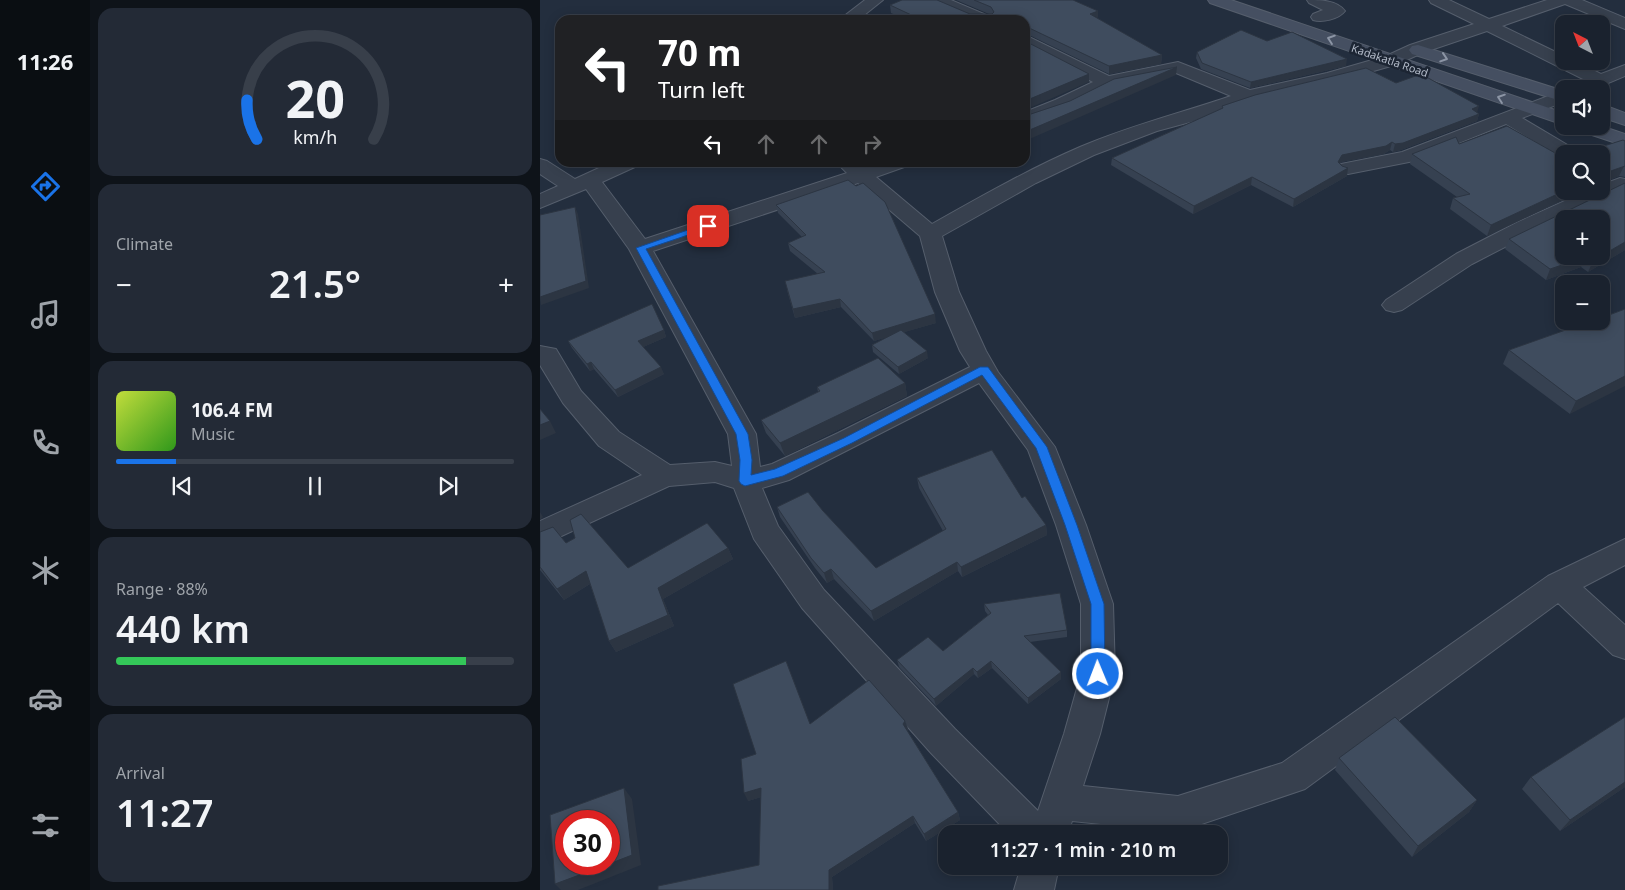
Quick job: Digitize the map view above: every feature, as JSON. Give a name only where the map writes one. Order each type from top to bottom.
[{"type":"street","points":[[854,15],[875,0]]},
{"type":"street","points":[[938,0],[973,15]]},
{"type":"street","name":"Kadakatla Road","points":[[1216,0],[1393,51],[1555,117]]},
{"type":"street","name":"Kadakatla Road","points":[[1265,0],[1344,26]]},
{"type":"street","points":[[1315,0],[1337,11],[1319,18]]},
{"type":"street","points":[[1437,0],[1600,80],[1625,70]]},
{"type":"street","points":[[1416,49],[1564,0]]},
{"type":"street","points":[[1568,0],[1625,24]]},
{"type":"street","points":[[1030,43],[1107,82]]},
{"type":"street","name":"Kadakatla Road","points":[[1393,51],[1416,49],[1555,93]]},
{"type":"street","points":[[930,234],[1028,179],[1087,151],[1150,127],[1187,117],[1248,96],[1329,78],[1393,51]]},
{"type":"street","points":[[1030,116],[1062,104],[1107,82],[1178,67],[1248,96]]},
{"type":"street","points":[[1348,168],[1407,157],[1555,99]]},
{"type":"street","points":[[1610,113],[1625,119]]},
{"type":"street","points":[[1507,117],[1555,146]]},
{"type":"street","points":[[1610,135],[1625,140]]},
{"type":"street","points":[[540,165],[583,184],[640,248],[742,434],[746,460],[745,481],[765,531],[813,599],[943,740],[1026,825]]},
{"type":"street","points":[[540,202],[619,167]]},
{"type":"street","points":[[640,248],[853,170],[871,167]]},
{"type":"street","points":[[853,170],[930,234],[947,292],[973,352],[984,370],[1042,447],[1071,525],[1097,604],[1098,674],[1082,734],[1052,825]]},
{"type":"street","points":[[1610,178],[1623,186]]},
{"type":"street","points":[[1394,305],[1464,259],[1526,227],[1623,186]]},
{"type":"street","points":[[540,354],[547,355],[572,397],[609,439],[665,476]]},
{"type":"street","points":[[540,534],[665,476],[715,472],[745,481],[778,472],[848,440],[984,370]]},
{"type":"street","points":[[1059,802],[1178,814],[1292,777],[1559,585],[1625,551]]},
{"type":"street","points":[[1559,585],[1625,645]]},
{"type":"street","points":[[1034,890],[1038,875]]},
{"type":"building","points":[[902,0],[937,0],[970,14],[992,14],[994,12],[991,7],[974,0],[1073,0],[1098,11],[1090,14],[1162,55],[1109,66],[1030,28],[1030,15],[911,15],[890,5]]},
{"type":"building","points":[[1241,30],[1267,41],[1292,32],[1347,59],[1251,82],[1202,63],[1197,52]]},
{"type":"building","points":[[1030,44],[1089,74],[1030,99]]},
{"type":"building","points":[[1177,67],[1030,130],[1030,114],[1070,101],[1114,79]]},
{"type":"building","points":[[1366,68],[1396,83],[1421,74],[1479,106],[1472,109],[1479,114],[1403,143],[1395,144],[1392,142],[1386,146],[1342,155],[1338,162],[1348,168],[1294,199],[1252,177],[1194,206],[1112,158],[1223,108],[1222,106],[1255,95]]},
{"type":"building","points":[[1507,126],[1555,153],[1555,195],[1491,225],[1453,198],[1470,194],[1412,154],[1456,137],[1459,144]]},
{"type":"building","points":[[1625,141],[1625,166],[1610,171],[1610,145],[1607,145]]},
{"type":"building","points":[[848,180],[856,186],[863,183],[885,202],[935,314],[872,333],[840,299],[793,309],[785,281],[825,272],[788,243],[806,235],[776,205]]},
{"type":"building","points":[[1625,183],[1625,242],[1610,251],[1610,210],[1569,210],[1590,200],[1610,200],[1610,190]]},
{"type":"building","points":[[575,207],[586,281],[540,297],[540,215]]},
{"type":"building","points":[[1555,217],[1555,265],[1562,265],[1550,269],[1509,239]]},
{"type":"building","points":[[652,304],[664,330],[638,341],[661,367],[615,390],[591,362],[587,364],[568,341]]},
{"type":"building","points":[[1625,309],[1625,376],[1576,401],[1509,350],[1566,330],[1610,330],[1610,315]]},
{"type":"building","points":[[901,330],[927,351],[898,367],[872,345]]},
{"type":"building","points":[[878,358],[905,383],[780,443],[761,420],[820,391],[817,387]]},
{"type":"building","points":[[540,409],[550,421],[540,425]]},
{"type":"building","points":[[992,450],[1022,498],[1025,496],[1046,525],[961,567],[957,562],[871,611],[831,569],[824,573],[811,558],[777,507],[808,492],[876,568],[946,529],[917,478]]},
{"type":"building","points":[[581,514],[628,568],[707,523],[728,548],[658,588],[668,615],[609,641],[586,571],[557,589],[540,567],[540,532],[553,527],[566,543],[575,538],[570,520]]},
{"type":"building","points":[[1060,593],[1067,630],[1024,636],[1061,672],[1028,698],[991,661],[977,672],[973,668],[934,699],[897,660],[928,637],[943,651],[991,613],[984,604]]},
{"type":"building","points":[[786,661],[810,724],[869,680],[905,721],[903,724],[958,812],[924,834],[913,816],[829,870],[829,890],[658,890],[658,886],[759,865],[761,788],[744,793],[741,759],[756,754],[733,684]]},
{"type":"building","points":[[1395,717],[1477,800],[1418,846],[1339,758]]},
{"type":"building","points":[[1625,717],[1625,782],[1570,820],[1531,777]]},
{"type":"building","points":[[624,788],[632,855],[620,860],[620,810],[564,810]]},
{"type":"building","points":[[555,813],[555,875],[579,875],[555,884],[550,815]]},
{"type":"route","points":[[708,226],[640,248],[742,434],[746,460],[745,481],[778,472],[848,440],[984,370],[1042,447],[1071,525],[1097,604],[1098,674]]}]
